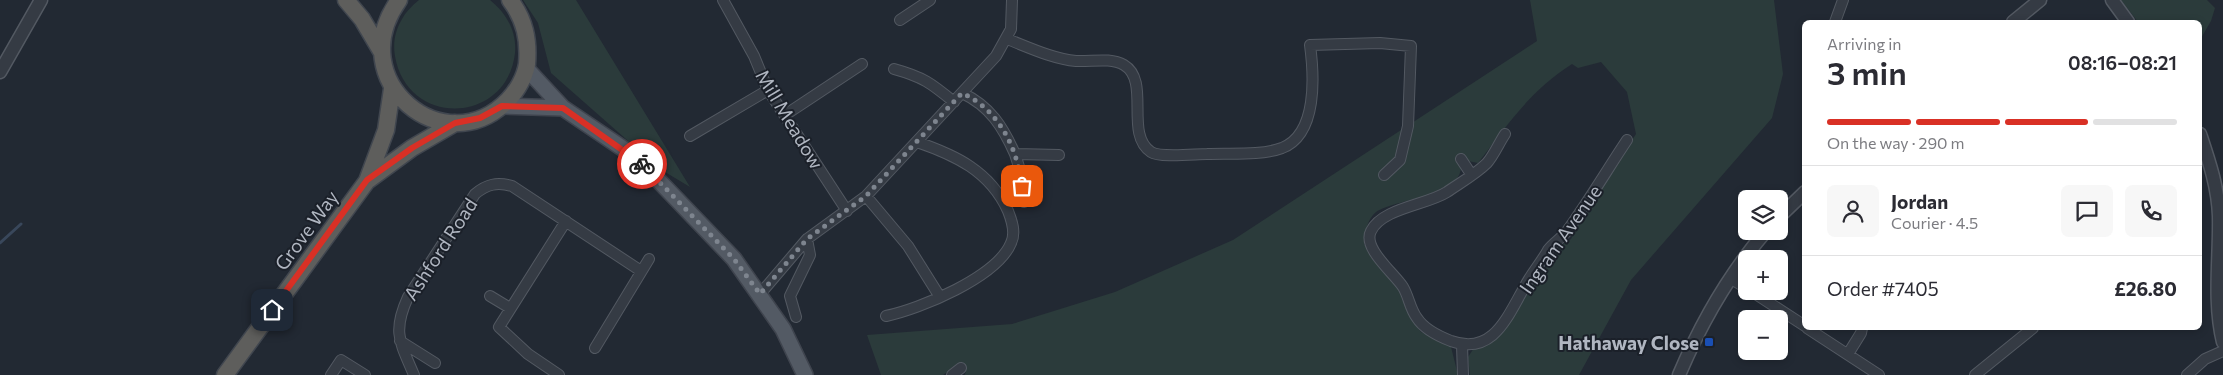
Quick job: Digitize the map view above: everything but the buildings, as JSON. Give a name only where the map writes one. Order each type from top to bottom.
[{"type":"highway","points":[[346,0],[362,19],[381,51]]},
{"type":"highway","points":[[399,0],[390,14],[383,32],[381,51],[384,70],[392,89],[404,103],[419,114],[455,123],[480,118],[502,106],[521,82],[526,68],[529,44],[524,21],[510,0]]},
{"type":"highway","name":"Grove Way","points":[[225,375],[367,180],[386,130],[392,89]]},
{"type":"highway","name":"Grove Way","points":[[367,180],[412,148],[455,123]]},
{"type":"main road","points":[[526,68],[563,108],[637,158],[734,259],[783,329],[804,375]]},
{"type":"main road","points":[[502,106],[563,108]]},
{"type":"street","points":[[0,72],[41,0]]},
{"type":"street","points":[[900,20],[930,0]]},
{"type":"street","points":[[760,294],[807,239],[866,196],[996,56],[1011,29],[1012,0]]},
{"type":"street","points":[[1836,20],[1842,0]]},
{"type":"street","points":[[2015,20],[2040,0]]},
{"type":"street","points":[[2112,0],[2127,20]]},
{"type":"street","name":"Mill Meadow","points":[[726,2],[754,56],[768,90],[846,211]]},
{"type":"street","points":[[1007,39],[1074,61],[1115,62],[1124,65],[1130,70],[1137,94],[1140,139],[1153,154],[1172,155],[1266,152],[1284,148],[1293,141],[1303,128],[1311,110],[1310,45],[1380,44],[1411,46],[1408,126],[1400,160],[1384,175]]},
{"type":"street","points":[[785,115],[862,64]]},
{"type":"street","points":[[894,69],[927,80],[954,102]]},
{"type":"street","points":[[690,136],[768,90]]},
{"type":"street","points":[[962,93],[978,101],[988,109],[1007,137],[1020,170],[1024,202]]},
{"type":"street","points":[[1463,375],[1462,345],[1427,329],[1416,318],[1408,295],[1399,280],[1370,245],[1370,232],[1378,222],[1392,214],[1446,192],[1488,162],[1505,134]]},
{"type":"street","name":"Ingram Avenue","points":[[1462,345],[1478,342],[1494,334],[1506,322],[1525,285],[1542,264],[1549,248],[1565,233],[1627,140]]},
{"type":"street","points":[[2202,140],[2213,170],[2219,214],[2218,308],[2223,342]]},
{"type":"street","points":[[886,316],[909,311],[940,297],[990,270],[1002,259],[1012,242],[1013,222],[998,192],[972,166],[947,152],[917,142]]},
{"type":"street","points":[[1015,154],[1058,155]]},
{"type":"street","points":[[1461,159],[1471,174]]},
{"type":"street","name":"Ashford Road","points":[[414,375],[400,341],[397,328],[408,298],[475,194],[483,188],[502,183],[512,186],[641,271]]},
{"type":"street","points":[[1788,208],[1802,195]]},
{"type":"street","points":[[866,196],[908,246],[940,297]]},
{"type":"street","points":[[559,375],[528,354],[499,327],[566,221]]},
{"type":"street","points":[[796,317],[790,296],[810,255],[807,239]]},
{"type":"street","points":[[1679,375],[1696,335],[1730,278],[1759,240]]},
{"type":"street","points":[[594,348],[649,259]]},
{"type":"street","points":[[1730,278],[1738,283]]},
{"type":"street","points":[[490,296],[510,308]]},
{"type":"street","points":[[1765,300],[1802,324]]},
{"type":"street","points":[[1811,330],[1876,374]]},
{"type":"street","points":[[1848,354],[1862,330]]},
{"type":"street","points":[[1975,375],[2026,330]]},
{"type":"street","points":[[400,341],[436,363]]},
{"type":"street","points":[[2187,375],[2206,360],[2223,352]]},
{"type":"street","points":[[331,375],[341,360],[365,375]]},
{"type":"street","points":[[952,375],[961,368]]},
{"type":"shaded area","points":[[419,0],[490,0],[501,11],[512,30],[515,53],[508,77],[495,94],[477,105],[457,108],[436,106],[418,96],[403,79],[395,56],[396,32],[408,11]]},
{"type":"shaded area","points":[[523,0],[576,0],[690,187],[660,169],[551,73],[538,23]]},
{"type":"shaded area","points":[[1530,0],[1774,0],[1783,74],[1772,118],[1631,280],[1579,375],[1470,375],[1468,357],[1474,348],[1503,331],[1519,308],[1531,283],[1549,265],[1559,247],[1571,239],[1584,214],[1636,134],[1627,92],[1601,62],[1578,68],[1572,64],[1557,74],[1520,109],[1478,163],[1468,161],[1461,168],[1458,177],[1450,185],[1425,196],[1376,212],[1369,222],[1364,244],[1398,289],[1409,315],[1421,332],[1445,342],[1451,347],[1458,375],[965,375],[966,370],[962,362],[943,375],[881,375],[867,335],[1012,324],[1115,292],[1233,240],[1537,41]]},
{"type":"shaded area","points":[[2121,0],[2207,0],[2215,8],[2211,21],[2202,37],[2202,20],[2136,20]]},
{"type":"waterway","points":[[0,243],[21,224]]},
{"type":"way so far","points":[[642,164],[734,259],[760,294],[807,239],[866,196],[962,93],[978,101],[988,109],[1007,137],[1020,170],[1022,186]]},
{"type":"place","name":"Hathaway Close","points":[[1709,342]]},
{"type":"route","points":[[272,310],[367,180],[412,148],[455,123],[480,118],[502,106],[563,108],[637,158],[642,164]]}]
